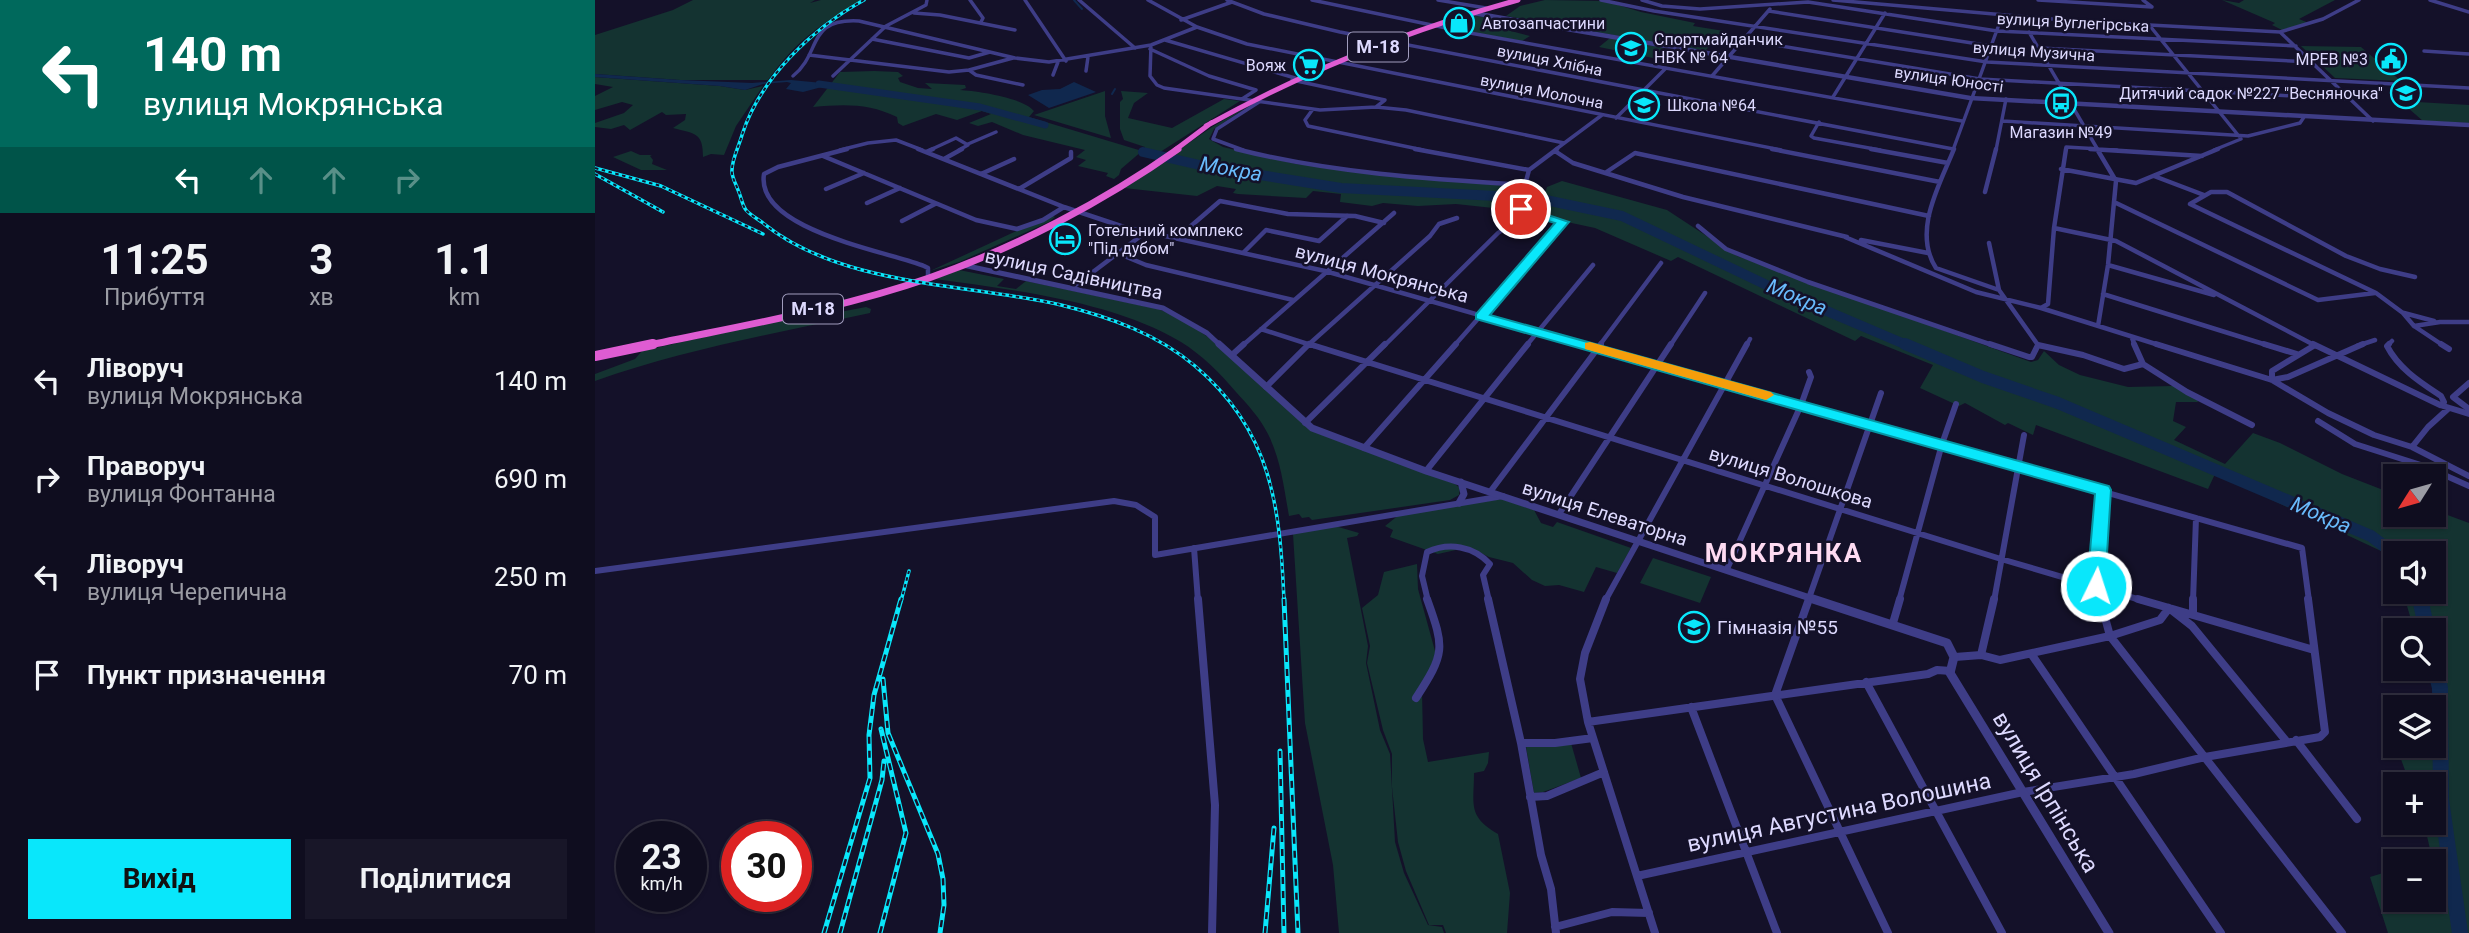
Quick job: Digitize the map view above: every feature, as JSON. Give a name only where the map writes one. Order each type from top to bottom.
[{"type":"highway","name":"М-18","points":[[595,356],[781,317],[928,278],[963,265],[1077,212],[1245,100],[1293,79],[1472,12],[1518,0]]},
{"type":"street","points":[[833,76],[885,27],[914,13],[926,5],[927,0]]},
{"type":"street","points":[[971,0],[983,18],[981,22]]},
{"type":"street","points":[[1025,0],[1066,61]]},
{"type":"street","points":[[1079,0],[1135,48]]},
{"type":"street","name":"вулиця Молочна","points":[[1148,0],[1197,27],[1247,44],[1940,182]]},
{"type":"street","name":"вулиця Хлібна","points":[[1227,0],[1297,23],[1954,149]]},
{"type":"street","points":[[1312,0],[1434,26],[1962,121]]},
{"type":"street","points":[[1438,0],[1486,8]]},
{"type":"street","name":"вулиця Музична","points":[[1601,0],[1654,11],[1987,62],[2469,88]]},
{"type":"street","name":"вулиця Вуглегірська","points":[[1642,0],[1662,6],[1691,8],[1808,1],[1997,31],[2296,46]]},
{"type":"street","points":[[1833,0],[2150,26],[2280,32],[2323,19],[2359,0]]},
{"type":"street","points":[[2038,0],[2118,7],[2153,7],[2143,0]]},
{"type":"street","points":[[2430,0],[2469,12]]},
{"type":"street","points":[[1181,19],[1233,1]]},
{"type":"street","points":[[1712,76],[1775,3]]},
{"type":"street","points":[[1769,11],[1991,46]]},
{"type":"street","name":"вулиця Юності","points":[[1472,12],[1970,98],[2469,125]]},
{"type":"street","points":[[914,13],[981,22],[1015,30]]},
{"type":"street","points":[[1833,97],[1885,13]]},
{"type":"street","points":[[1999,290],[1941,271],[1932,263],[1928,253],[1929,216],[1970,98],[1987,62],[2000,15]]},
{"type":"street","points":[[793,76],[804,67],[814,41],[833,22],[846,21],[885,27],[1015,58],[1058,62],[1150,47],[1197,27]]},
{"type":"street","points":[[2061,169],[2136,183],[2241,139],[2150,26]]},
{"type":"street","points":[[2280,32],[2373,121]]},
{"type":"street","points":[[2029,33],[2116,181],[2108,265],[2098,326]]},
{"type":"street","points":[[872,39],[969,58],[992,51]]},
{"type":"street","points":[[1164,40],[1293,79],[1385,100],[1376,107]]},
{"type":"street","points":[[1745,40],[1980,79],[2350,99]]},
{"type":"street","points":[[1150,47],[1149,75],[1157,86],[1313,109],[1376,107],[1406,110],[1564,143]]},
{"type":"street","points":[[1150,47],[1209,76],[1256,90],[1245,100]]},
{"type":"street","points":[[2039,48],[2312,62]]},
{"type":"street","points":[[2424,51],[2469,54]]},
{"type":"street","points":[[809,55],[949,72],[969,70],[1015,58]]},
{"type":"street","points":[[1086,71],[1088,57]]},
{"type":"street","points":[[1053,75],[1058,62]]},
{"type":"street","points":[[1616,118],[1666,68]]},
{"type":"street","points":[[969,70],[976,75],[1023,85]]},
{"type":"street","points":[[1985,192],[2003,121],[2005,99]]},
{"type":"street","points":[[1259,102],[1217,129],[1213,139],[1227,147],[1301,163],[1525,185],[1529,170],[1602,115]]},
{"type":"street","points":[[1313,109],[1305,120],[1308,126],[1529,170]]},
{"type":"street","points":[[2003,121],[2254,136],[2300,123],[2304,117]]},
{"type":"street","points":[[1819,122],[1811,136],[1814,138],[1948,163]]},
{"type":"street","points":[[944,159],[968,144],[996,132]]},
{"type":"street","points":[[926,152],[955,138],[968,144]]},
{"type":"street","name":"вулиця Мокрянська","points":[[822,156],[868,143],[892,140],[1077,212],[1146,232],[1325,271],[2302,548],[2314,650]]},
{"type":"street","points":[[2041,308],[2048,304],[2054,228],[2065,149],[2069,146],[2095,147],[2202,156]]},
{"type":"street","points":[[1555,151],[1573,163],[1683,197],[1845,237],[1928,253]]},
{"type":"street","points":[[1019,189],[1072,158],[1071,152]]},
{"type":"street","points":[[1605,173],[1635,153],[1929,216]]},
{"type":"street","points":[[928,278],[928,268],[918,262],[891,257],[811,230],[770,200],[763,189],[764,173],[785,164],[822,156],[976,220],[1017,229],[1043,220],[1064,207]]},
{"type":"street","points":[[981,174],[1014,159]]},
{"type":"street","points":[[826,189],[864,173]]},
{"type":"street","points":[[2154,176],[2204,195]]},
{"type":"street","points":[[867,203],[900,188]]},
{"type":"street","points":[[2415,277],[2386,273],[2312,239],[2225,192],[2216,191],[2204,195],[2190,204],[2376,293],[2403,313],[2414,326],[2449,349]]},
{"type":"street","points":[[1177,238],[1220,201],[1288,214],[1347,216],[1384,223]]},
{"type":"street","points":[[2114,202],[2318,300],[2330,302],[2353,295],[2376,293]]},
{"type":"street","points":[[902,220],[936,204]]},
{"type":"street","points":[[1305,423],[1426,301],[1511,224],[1521,209],[1563,222],[1364,448]]},
{"type":"street","points":[[1232,355],[1394,213]]},
{"type":"street","points":[[1243,253],[1266,230],[1318,241],[1347,216]]},
{"type":"street","points":[[1266,387],[1310,343],[1430,236],[1439,224],[1457,218]]},
{"type":"street","points":[[1698,226],[1726,248],[1903,316],[2029,357],[2032,357],[2038,345]]},
{"type":"street","points":[[2054,228],[2110,239],[2335,356],[2440,405],[2469,411]]},
{"type":"street","points":[[1073,288],[1146,232]]},
{"type":"street","points":[[1845,237],[1976,292],[2041,308],[2272,380],[2363,429],[2412,447],[2469,476]]},
{"type":"street","points":[[1989,243],[1999,290],[2038,345],[2083,355],[2124,369],[2143,364]]},
{"type":"street","points":[[1117,253],[1146,265],[1293,300]]},
{"type":"street","points":[[1490,492],[1661,263]]},
{"type":"street","name":"вулиця Садівництва","points":[[963,265],[1143,302],[1172,312],[1194,323],[1305,423]]},
{"type":"street","points":[[1426,471],[1593,265]]},
{"type":"street","points":[[2108,265],[2224,297]]},
{"type":"street","points":[[1559,514],[1705,293]]},
{"type":"street","points":[[2103,294],[2297,354]]},
{"type":"street","points":[[2403,313],[2440,322]]},
{"type":"street","points":[[2414,326],[2440,322],[2469,323]]},
{"type":"street","name":"вулиця Волошкова","points":[[1261,329],[2001,559],[2314,650]]},
{"type":"street","points":[[1655,933],[1588,722],[1580,679],[1585,653],[1603,604],[1750,338]]},
{"type":"street","points":[[2132,338],[2143,364],[2187,392],[2252,425]]},
{"type":"street","points":[[2272,380],[2288,377],[2375,340]]},
{"type":"street","points":[[2392,341],[2387,346],[2389,351],[2407,372],[2441,396],[2444,402],[2440,405]]},
{"type":"street","points":[[2272,380],[2272,371],[2315,345]]},
{"type":"street","points":[[1727,569],[1801,405],[1811,377],[1809,372]]},
{"type":"street","points":[[2469,383],[2453,397],[2469,411]]},
{"type":"street","points":[[1881,393],[1775,695],[1888,933]]},
{"type":"street","points":[[1893,623],[1942,444],[1956,404]]},
{"type":"street","points":[[2412,447],[2428,427],[2449,408]]},
{"type":"street","points":[[2318,421],[2329,432],[2369,451],[2424,466],[2469,486]]},
{"type":"street","name":"вулиця Елеваторна","points":[[1305,423],[1426,471],[1893,623],[1947,643],[1954,650],[1955,657]]},
{"type":"street","points":[[1981,655],[1983,640],[1989,629],[2024,435]]},
{"type":"street","points":[[1459,503],[1464,494],[1461,482]]},
{"type":"street","points":[[2103,490],[2096,586],[2111,636],[2342,933]]},
{"type":"street","points":[[595,571],[1114,501],[1147,509],[1155,517],[1155,555],[1504,496]]},
{"type":"street","points":[[2193,615],[2196,518]]},
{"type":"street","points":[[1416,698],[1438,660],[1441,649],[1422,584],[1423,559],[1434,547],[1465,548],[1478,552],[1490,564],[1483,575],[1521,743],[1541,855],[1551,889],[1555,930],[1612,912],[1649,914]]},
{"type":"street","points":[[1194,548],[1215,805],[1212,933]]},
{"type":"street","points":[[1588,722],[1928,674],[1937,670],[1951,671],[1955,657],[1981,655],[2000,660],[2032,655],[2111,636],[2160,620],[2169,608],[2192,626],[2357,819]]},
{"type":"street","name":"вулиця Августина Волошина","points":[[1637,876],[2023,792],[2160,769],[2205,757],[2319,737],[2325,732],[2314,650]]},
{"type":"street","points":[[2032,655],[2221,933]]},
{"type":"street","name":"вулиця Ірпінська","points":[[1951,671],[2109,933]]},
{"type":"street","points":[[1866,682],[2002,933]]},
{"type":"street","points":[[1691,707],[1777,933]]},
{"type":"street","points":[[1521,743],[1555,743],[1593,738]]},
{"type":"street","points":[[1530,797],[1547,796],[1604,772]]},
{"type":"green space","points":[[693,0],[815,0],[810,3],[821,0],[863,0],[810,34],[768,80],[680,80],[595,74],[595,35],[673,10]]},
{"type":"green space","points":[[1545,0],[1605,1],[1641,12],[1695,23],[1693,26],[1724,31],[1705,51],[1506,16],[1520,6]]},
{"type":"green space","points":[[2222,0],[2239,3],[2244,0],[2335,0],[2299,19],[2311,24],[2284,31],[2272,25],[2275,23]]},
{"type":"green space","points":[[1475,16],[1492,18],[1496,27],[1530,36],[1522,41],[1460,30],[1475,25],[1460,21]]},
{"type":"green space","name":"Спортмайданчик НВК № 64","points":[[1610,38],[1664,48],[1653,58],[1599,47]]},
{"type":"green space","points":[[2301,46],[2361,47],[2401,81],[2335,78]]},
{"type":"green space","points":[[840,72],[898,72],[903,76],[898,78],[900,82],[918,88],[932,89],[925,83],[965,85],[966,88],[960,90],[1011,99],[1029,106],[1034,111],[1029,117],[1142,151],[1121,169],[1114,179],[1106,176],[1108,173],[1078,166],[1086,160],[1076,157],[1085,150],[1023,135],[992,122],[978,126],[969,123],[991,114],[982,111],[957,120],[936,114],[903,126],[898,123],[897,117],[876,109],[845,105],[813,107]]},
{"type":"green space","points":[[595,77],[745,90],[763,86],[736,126],[724,155],[711,154],[703,157],[703,149],[696,135],[673,128],[685,120],[686,114],[666,115],[662,112],[630,130],[624,125],[611,129],[595,127],[595,123],[624,113],[633,105],[622,102],[595,110],[595,96],[613,87],[595,84]]},
{"type":"green space","points":[[1105,91],[1105,116],[1111,138],[1034,115]]},
{"type":"green space","points":[[1121,91],[1148,93],[1134,103],[1128,118],[1172,128],[1224,99],[1240,101],[1157,154],[1142,151],[1145,147],[1124,140],[1120,129],[1120,102],[1123,99]]},
{"type":"green space","points":[[2400,101],[2469,105],[2469,123],[2423,121]]},
{"type":"green space","points":[[1253,103],[1214,129],[1209,139],[1223,147],[1296,164],[1527,188],[1521,211],[1456,204],[1418,206],[1383,203],[1372,206],[1340,202],[1341,194],[1313,191],[1306,198],[1238,194],[1233,193],[1236,189],[1217,186],[1197,196],[1124,188],[1212,127]]},
{"type":"green space","points":[[631,151],[640,155],[652,155],[652,164],[667,170],[641,170],[613,157]]},
{"type":"green space","points":[[1562,181],[1667,210],[1737,256],[2031,362],[2038,360],[2044,351],[2059,365],[2080,375],[2128,387],[2173,386],[2196,397],[2198,402],[2176,402],[2173,421],[2186,427],[2174,440],[2225,464],[2253,433],[2280,443],[2342,474],[2383,490],[2383,527],[2447,527],[2447,515],[2469,523],[2469,933],[2388,933],[2370,877],[2383,873],[2383,912],[2446,912],[2446,849],[2430,849],[2427,835],[2446,835],[2446,772],[2406,772],[2401,758],[2446,758],[2448,750],[2448,691],[2442,681],[2446,681],[2446,618],[2411,618],[2406,604],[2446,604],[2446,541],[2383,541],[2383,553],[2221,476],[2215,474],[2208,489],[2036,425],[2033,435],[2008,423],[2005,425],[1965,403],[1959,406],[1920,388],[1933,365],[1861,336],[1855,341],[1678,257],[1671,261],[1595,228],[1553,219],[1526,208],[1530,187],[1545,193],[1547,187]]},
{"type":"green space","points":[[1051,215],[1055,217],[1049,222],[959,262],[930,271]]},
{"type":"green space","points":[[959,270],[1004,279],[997,286],[1016,289],[1026,281],[1158,309],[1178,317],[1208,337],[1317,433],[1455,484],[1460,488],[1459,495],[1450,500],[1312,520],[1309,517],[1302,518],[1299,514],[1289,516],[1279,464],[1265,428],[1224,378],[1196,353],[1154,328],[1094,307],[1029,293],[935,279]]},
{"type":"green space","points":[[866,307],[871,309],[870,313],[697,351],[595,381],[595,374],[635,359],[642,351],[775,321],[798,320]]},
{"type":"green space","points":[[1502,499],[1534,510],[1541,523],[1553,527],[1557,522],[1631,548],[1617,573],[1596,567],[1584,592],[1559,585],[1545,586],[1532,580],[1513,563],[1489,557],[1469,547],[1438,554],[1390,537],[1393,530],[1385,526],[1400,514]]},
{"type":"green space","points":[[1335,526],[1359,533],[1347,538],[1368,646],[1366,663],[1380,730],[1390,754],[1395,842],[1404,873],[1428,925],[1442,927],[1444,933],[1339,933],[1333,865],[1305,723],[1293,534]]},
{"type":"green space","points":[[1653,558],[1711,577],[1700,603],[1640,583]]},
{"type":"green space","points":[[1417,564],[1418,589],[1435,651],[1436,672],[1422,691],[1423,739],[1428,762],[1489,752],[1484,771],[1474,773],[1473,801],[1481,821],[1498,834],[1510,893],[1507,933],[1446,933],[1443,925],[1429,925],[1406,871],[1398,842],[1392,787],[1392,754],[1383,730],[1367,663],[1370,646],[1362,608],[1378,595],[1384,572]]},
{"type":"green space","points":[[1571,743],[1581,778],[1534,793],[1526,747]]},
{"type":"water","points":[[595,74],[680,80],[752,83],[791,80],[833,84],[803,92],[786,89],[791,83],[787,82],[763,84],[745,90],[595,77]]},
{"type":"water","points":[[1074,82],[1096,92],[1049,108],[1028,95],[1042,90],[1060,89]]},
{"type":"waterway","points":[[1074,0],[1082,9]]},
{"type":"waterway","points":[[819,84],[980,107],[1045,125]]},
{"type":"waterway","points":[[1112,94],[1115,89]]},
{"type":"waterway","name":"Мокра","points":[[1143,152],[1204,166],[1341,188],[1536,198],[1622,216],[1775,289],[1909,346]]},
{"type":"waterway","name":"Мокра","points":[[1905,344],[1983,377],[2058,403],[2371,536],[2383,545]]},
{"type":"waterway","name":"Мокра","points":[[2421,604],[2424,618]]},
{"type":"waterway","name":"Мокра","points":[[2438,681],[2441,800],[2460,933]]},
{"type":"railway","points":[[864,0],[808,40],[761,94],[750,114],[732,166],[743,206],[754,217],[795,244],[830,260],[906,280],[1061,305],[1132,328],[1180,355],[1221,391],[1241,417],[1256,444],[1274,502],[1284,601]]},
{"type":"railway","points":[[595,168],[661,186],[763,234]]},
{"type":"railway","points":[[595,174],[663,212]]},
{"type":"railway","points":[[901,601],[909,571]]},
{"type":"railway","points":[[824,933],[870,778],[869,735],[874,695],[901,599]]},
{"type":"railway","points":[[1284,599],[1298,933]]},
{"type":"railway","points":[[883,679],[888,733],[938,854],[944,905],[940,933]]},
{"type":"railway","points":[[880,933],[906,833],[881,729]]},
{"type":"railway","points":[[1280,751],[1284,933]]},
{"type":"railway","points":[[840,933],[882,780],[884,761]]},
{"type":"railway","points":[[1265,933],[1274,828]]},
{"type":"slow traffic","points":[[1590,346],[1766,395]]},
{"type":"place","name":"Автозапчастини","points":[[1459,23]]},
{"type":"place","name":"Спортмайданчик НВК № 64","points":[[1631,48]]},
{"type":"place","name":"МРЕВ №3","points":[[2391,59]]},
{"type":"place","name":"Вояж","points":[[1309,65]]},
{"type":"place","name":"Дитячий садок №227 \"Весняночка\"","points":[[2406,93]]},
{"type":"place","name":"Магазин №49","points":[[2061,103]]},
{"type":"place","name":"Школа №64","points":[[1644,105]]},
{"type":"place","name":"Готельний комплекс \"Під дубом\"","points":[[1065,239]]},
{"type":"place","name":"Гімназія №55","points":[[1694,627]]},
{"type":"district","name":"МОКРЯНКА","points":[[1784,553]]},
{"type":"route","points":[[1521,209],[1563,222],[1481,316],[2103,490],[2096,586]]}]
